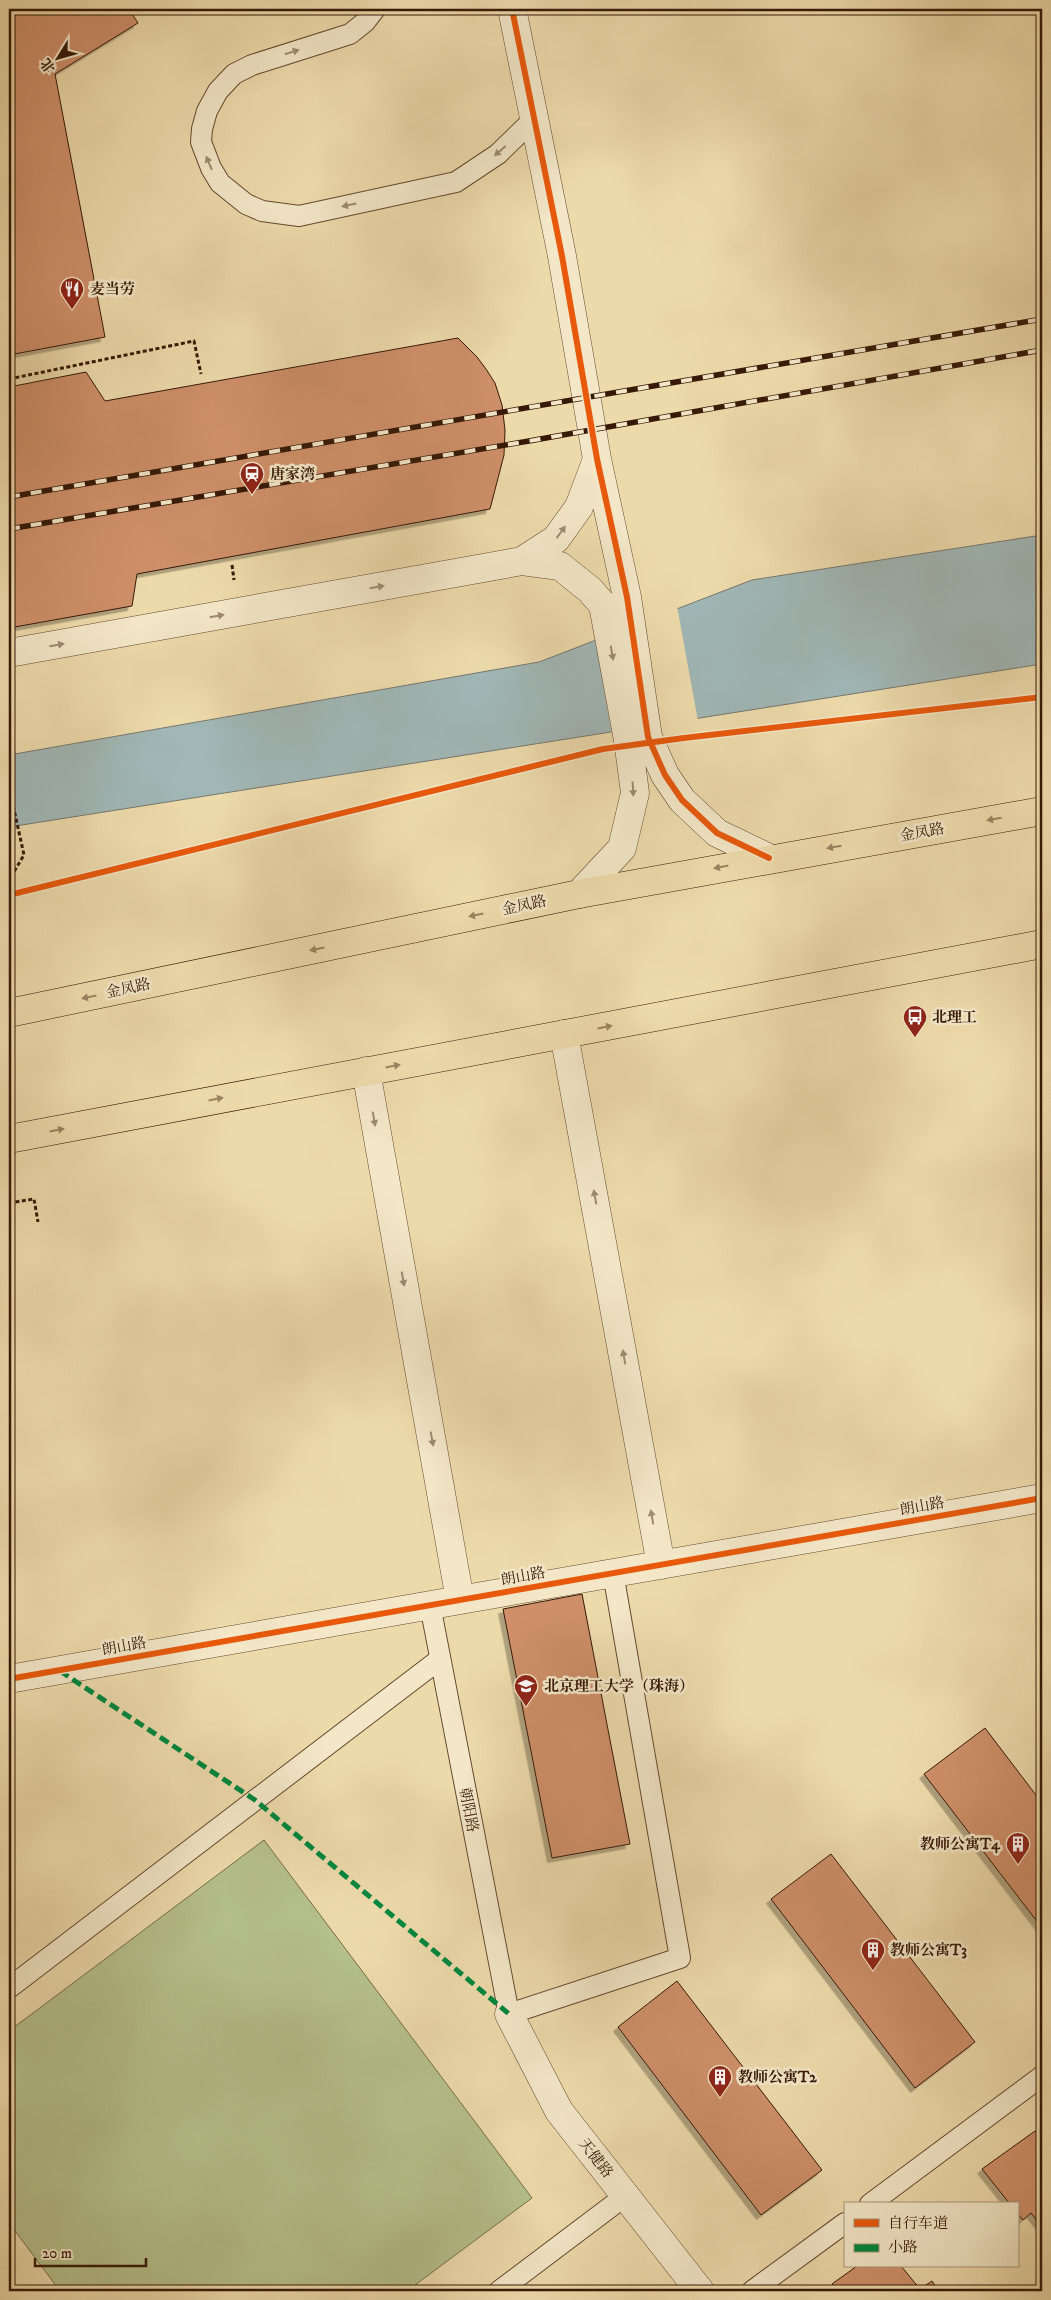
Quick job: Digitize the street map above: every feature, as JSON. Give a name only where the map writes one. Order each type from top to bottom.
[{"type":"highway","name":"金凤路","points":[[9,1013],[579,894],[769,858],[1042,811]]},
{"type":"highway","points":[[9,1139],[1042,944]]},
{"type":"street","points":[[512,9],[562,256],[597,459],[615,601],[638,739],[634,793],[622,848],[579,894]]},
{"type":"street","points":[[522,561],[556,539],[579,507],[597,459]]},
{"type":"street","points":[[9,653],[522,561],[560,566],[590,590],[615,601]]},
{"type":"street","points":[[638,739],[682,800],[717,834],[769,858]]},
{"type":"street","points":[[564,1034],[661,1565]]},
{"type":"street","points":[[366,1071],[460,1600]]},
{"type":"street","name":"朗山路","points":[[9,1680],[1042,1498]]},
{"type":"street","name":"天健路","points":[[509,2014],[559,2111],[700,2291]]},
{"type":"lane","points":[[375,9],[365,22],[350,34],[252,65],[234,74],[218,91],[207,111],[201,142],[211,168],[220,183],[246,204],[262,211],[298,216],[456,182],[498,154],[535,118]]},
{"type":"lane","points":[[509,2014],[680,1958],[613,1573]]},
{"type":"lane","name":"朝阳路","points":[[430,1605],[509,2014]]},
{"type":"lane","points":[[9,1988],[440,1659]]},
{"type":"lane","points":[[873,2202],[1042,2076]]},
{"type":"lane","points":[[499,2291],[625,2196]]},
{"type":"lane","points":[[752,2291],[844,2224]]},
{"type":"path","points":[[9,379],[194,341],[201,374]]},
{"type":"path","points":[[9,787],[24,855],[9,880]]},
{"type":"path","points":[[9,1203],[34,1199],[38,1222]]},
{"type":"green space","points":[[264,1840],[532,2198],[407,2291],[60,2291],[9,2223],[9,2031]]},
{"type":"water","points":[[1042,535],[1042,664],[9,827],[9,755],[539,662],[752,580]]},
{"type":"pier","points":[[677,606],[698,721],[612,734],[595,638]]},
{"type":"building","points":[[9,9],[129,9],[138,23],[55,74],[105,337],[9,355]]},
{"type":"building","name":"唐家湾","points":[[458,338],[486,369],[495,383],[502,405],[505,430],[504,455],[490,509],[137,574],[132,606],[9,628],[9,387],[86,372],[105,401]]},
{"type":"building","points":[[582,1594],[630,1844],[552,1858],[503,1609]]},
{"type":"building","name":"教师公寓T4","points":[[985,1728],[1042,1803],[1042,1928],[924,1774]]},
{"type":"building","name":"教师公寓T3","points":[[831,1854],[975,2042],[915,2088],[771,1899]]},
{"type":"building","name":"教师公寓T2","points":[[677,1981],[822,2170],[761,2215],[618,2027]]},
{"type":"building","points":[[1035,2131],[1042,2140],[1042,2227],[1031,2213],[1023,2220],[1018,2214],[1018,2202],[1008,2202],[982,2169]]},
{"type":"building","points":[[854,2268],[903,2268],[920,2289],[932,2281],[939,2291],[838,2291],[832,2284]]},
{"type":"railway","points":[[9,497],[1042,319]]},
{"type":"railway","points":[[9,529],[529,441],[1042,350]]},
{"type":"marked path","points":[[60,1671],[255,1800],[509,2014]]},
{"type":"cycle path","points":[[512,9],[562,256],[597,459],[627,597],[648,737],[665,775],[682,800],[717,833],[769,858]]},
{"type":"cycle path","points":[[9,895],[603,749],[1042,697]]},
{"type":"cycle path","points":[[9,1679],[1042,1498]]},
{"type":"place","name":"麦当劳","points":[[72,310]]},
{"type":"place","name":"唐家湾","points":[[252,495]]},
{"type":"place","name":"北理工","points":[[915,1038]]},
{"type":"place","name":"北京理工大学（珠海）","points":[[526,1707]]},
{"type":"place","name":"教师公寓T4","points":[[1018,1865]]},
{"type":"place","name":"教师公寓T3","points":[[873,1971]]},
{"type":"place","name":"教师公寓T2","points":[[720,2098]]}]
